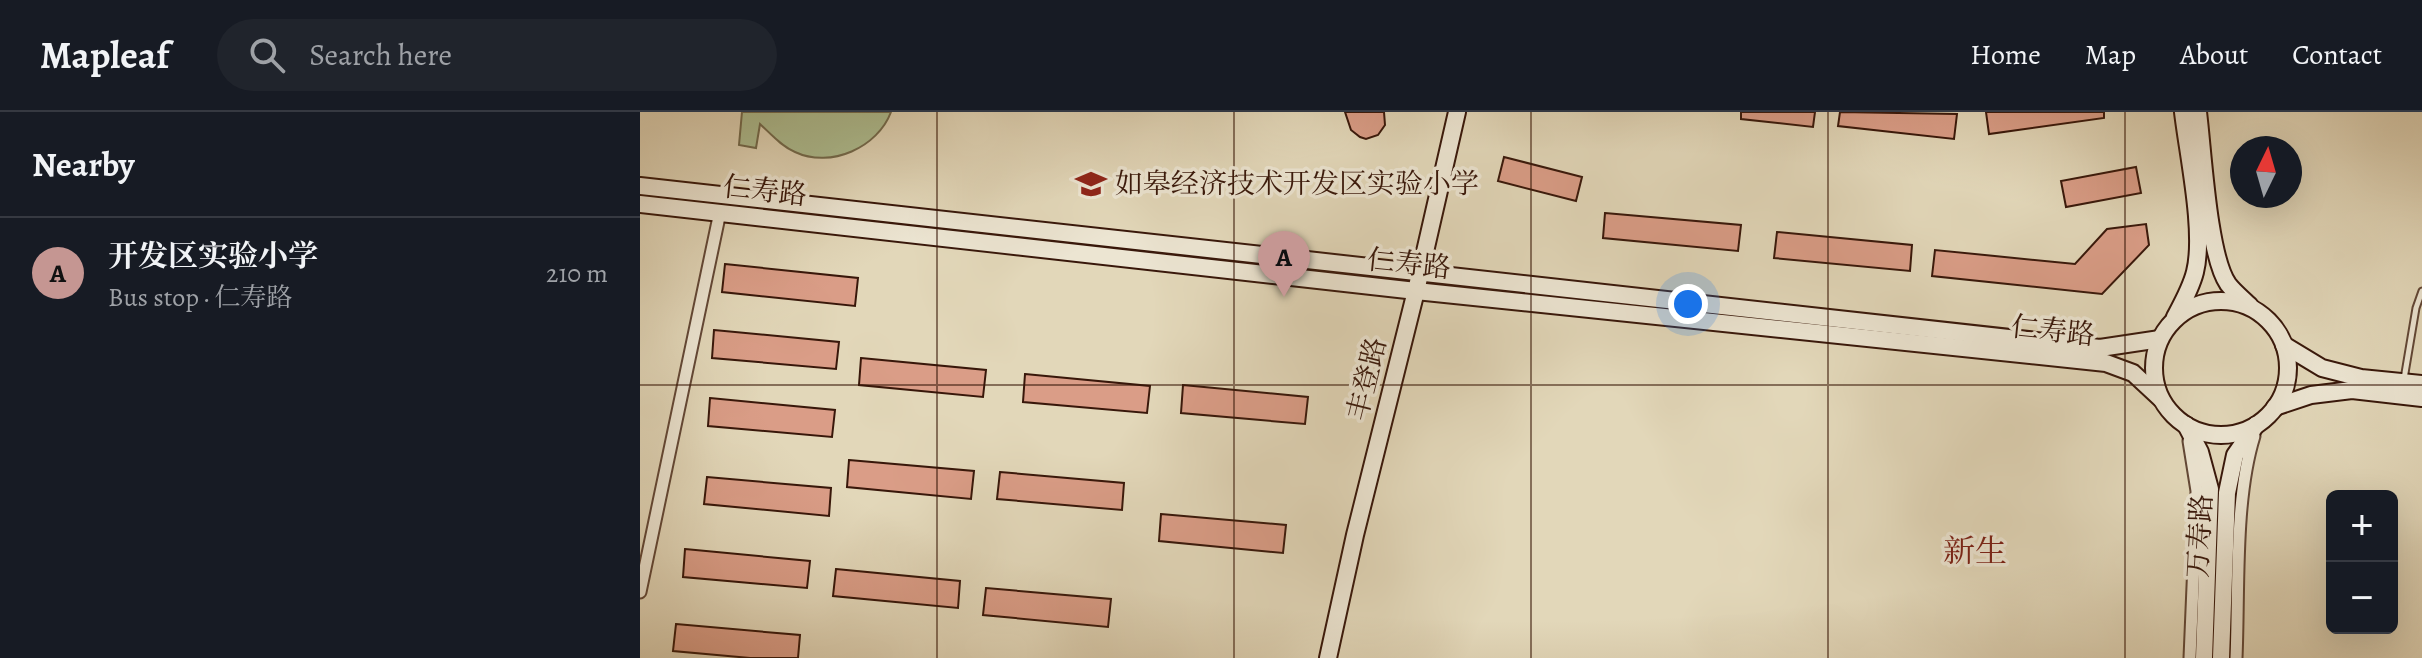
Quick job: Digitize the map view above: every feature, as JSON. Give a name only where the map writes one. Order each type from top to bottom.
[{"type":"main road","name":"丰登路","points":[[1328,658],[1457,112]]},
{"type":"main road","points":[[2183,112],[2198,241],[2196,269],[2189,292],[2160,339],[2154,359],[2154,380],[2161,399],[2172,414],[2203,433],[2222,435],[2240,432],[2257,424],[2275,407],[2285,388],[2288,366],[2284,345],[2272,325],[2228,284],[2219,265],[2198,112]]},
{"type":"main road","name":"仁寿路","points":[[640,186],[2100,348],[2160,339]]},
{"type":"main road","name":"仁寿路","points":[[640,204],[1416,291],[2106,363],[2133,373],[2161,399]]},
{"type":"main road","points":[[2172,321],[2190,308],[2212,302],[2234,302],[2254,310]]},
{"type":"main road","points":[[2284,345],[2322,368],[2402,389],[2422,398]]},
{"type":"main road","points":[[2275,407],[2311,395],[2402,389],[2422,384]]},
{"type":"main road","name":"万寿路","points":[[2221,658],[2227,493],[2235,455],[2257,424]]},
{"type":"main road","name":"万寿路","points":[[2186,425],[2200,452],[2210,489],[2204,658]]},
{"type":"street","points":[[640,592],[720,212]]},
{"type":"street","points":[[2236,658],[2242,500],[2246,460],[2257,424]]},
{"type":"street","points":[[2186,425],[2197,491],[2190,658]]},
{"type":"lane","points":[[2402,389],[2416,308],[2422,291]]},
{"type":"green space","points":[[742,112],[891,112],[876,135],[864,145],[852,152],[823,158],[809,157],[790,149],[760,124],[756,148],[739,145]]},
{"type":"building","points":[[1345,112],[1384,112],[1385,125],[1378,135],[1366,139],[1351,130]]},
{"type":"building","points":[[1741,112],[1815,112],[1813,127],[1741,119]]},
{"type":"building","points":[[1840,112],[1957,114],[1954,139],[1838,126]]},
{"type":"building","points":[[1986,112],[2104,112],[2104,118],[1989,134]]},
{"type":"building","points":[[1504,157],[1582,177],[1576,201],[1498,181]]},
{"type":"building","points":[[2136,167],[2141,193],[2066,207],[2061,181]]},
{"type":"building","points":[[1605,213],[1741,225],[1738,251],[1603,238]]},
{"type":"building","points":[[2146,224],[2149,245],[2102,294],[1932,276],[1935,250],[2075,264],[2107,229]]},
{"type":"building","points":[[1777,232],[1912,245],[1910,271],[1774,258]]},
{"type":"building","points":[[725,264],[858,278],[855,306],[722,292]]},
{"type":"building","points":[[714,330],[839,342],[836,369],[712,358]]},
{"type":"building","points":[[861,358],[986,370],[983,397],[859,385]]},
{"type":"building","points":[[1025,374],[1150,386],[1147,413],[1023,402]]},
{"type":"building","points":[[1183,385],[1308,397],[1305,424],[1181,413]]},
{"type":"building","points":[[710,398],[835,410],[832,437],[708,426]]},
{"type":"building","points":[[849,460],[974,471],[971,499],[847,487]]},
{"type":"building","points":[[1000,472],[1124,483],[1122,510],[997,499]]},
{"type":"building","points":[[707,477],[831,488],[829,516],[704,504]]},
{"type":"building","points":[[1161,514],[1286,525],[1283,553],[1159,541]]},
{"type":"building","points":[[685,549],[810,561],[807,588],[683,577]]},
{"type":"building","points":[[836,569],[960,581],[958,608],[833,596]]},
{"type":"building","points":[[986,588],[1111,599],[1108,627],[983,615]]},
{"type":"building","points":[[676,624],[800,635],[798,658],[750,658],[673,651]]},
{"type":"place","name":"如皋经济技术开发区实验小学","points":[[1091,184]]},
{"type":"place","name":"开发区实验小学","points":[[1284,297]]},
{"type":"district","name":"新生","points":[[1975,551]]}]
